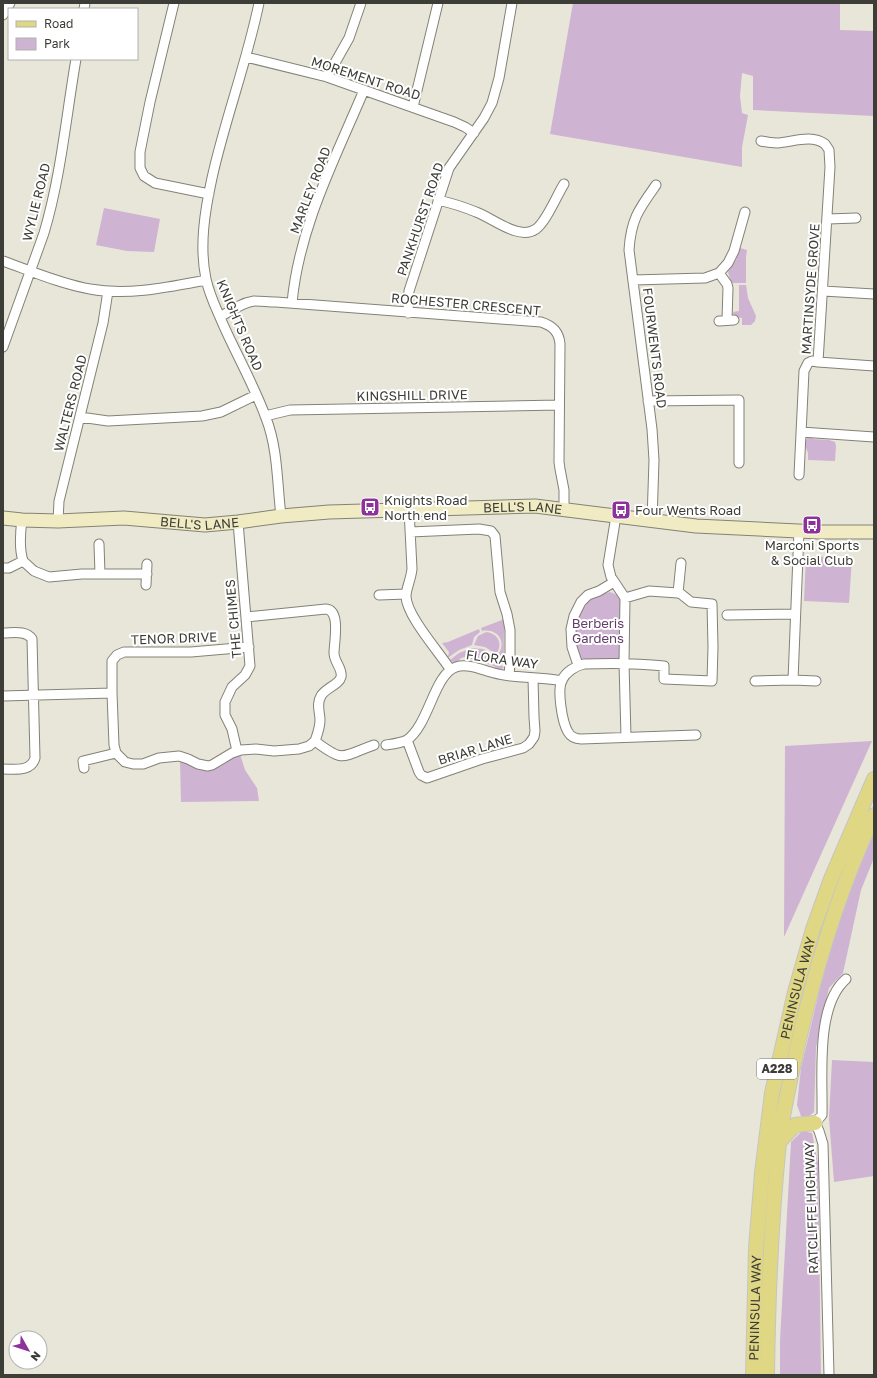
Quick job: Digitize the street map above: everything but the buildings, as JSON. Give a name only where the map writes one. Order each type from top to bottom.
[{"type":"main road","name":"PENINSULA WAY","points":[[753,1375],[756,1241],[762,1173],[772,1093],[795,992],[813,929],[833,873],[874,779]]},
{"type":"main road","name":"PENINSULA WAY","points":[[767,1375],[770,1243],[780,1142],[788,1087],[808,999],[827,935],[846,883],[874,815]]},
{"type":"main road","points":[[788,1087],[795,1117],[808,1123]]},
{"type":"main road","points":[[780,1142],[795,1126],[808,1123]]},
{"type":"street","points":[[3,15],[10,3]]},
{"type":"street","points":[[174,3],[150,102],[140,152],[140,168],[144,176],[155,184],[209,194]]},
{"type":"street","name":"KNIGHTS ROAD","points":[[259,3],[246,57],[221,139],[205,217],[204,244],[206,280],[210,294],[256,395],[273,441],[281,516]]},
{"type":"street","points":[[327,77],[349,38],[362,3]]},
{"type":"street","points":[[413,107],[438,3]]},
{"type":"street","name":"PANKHURST ROAD","points":[[408,313],[409,291],[449,168],[488,111],[495,94],[512,3]]},
{"type":"street","name":"MOREMENT ROAD","points":[[246,57],[327,77],[413,107],[465,127],[474,133]]},
{"type":"street","name":"WYLIE ROAD","points":[[3,347],[44,233],[53,200],[76,60]]},
{"type":"street","name":"MARLEY ROAD","points":[[292,303],[297,268],[307,229],[364,90]]},
{"type":"street","points":[[761,141],[778,143],[807,139],[820,140],[825,144],[829,150],[830,166],[828,219]]},
{"type":"street","points":[[438,200],[477,212],[512,230],[528,232],[540,225],[564,184]]},
{"type":"street","name":"FOURWENTS ROAD","points":[[652,521],[653,445],[629,250],[632,228],[639,209],[656,185]]},
{"type":"street","points":[[633,280],[705,278],[719,273],[728,263],[734,251],[745,212]]},
{"type":"street","name":"MARTINSYDE GROVE","points":[[799,475],[804,371],[808,363],[812,361],[818,362],[828,219],[856,218]]},
{"type":"street","points":[[3,261],[78,286],[108,291],[145,290],[206,280]]},
{"type":"street","points":[[719,273],[727,284],[728,288],[726,321]]},
{"type":"street","name":"WALTERS ROAD","points":[[58,521],[59,501],[103,323],[108,291]]},
{"type":"street","points":[[823,291],[874,294]]},
{"type":"street","name":"ROCHESTER CRESCENT","points":[[220,317],[238,306],[254,301],[541,322],[550,326],[558,333],[560,344],[560,469],[564,490],[564,509]]},
{"type":"street","points":[[818,362],[874,366]]},
{"type":"street","points":[[80,417],[108,421],[202,416],[221,412],[256,395]]},
{"type":"street","points":[[648,401],[739,400],[739,463]]},
{"type":"street","name":"KINGSHILL DRIVE","points":[[265,416],[290,410],[559,405]]},
{"type":"street","points":[[800,432],[874,437]]},
{"type":"street","name":"BELL'S LANE","points":[[3,518],[58,521],[118,518],[205,525],[281,516],[409,509],[535,506],[718,528],[874,532]]},
{"type":"street","points":[[409,509],[412,569],[406,594],[408,607],[450,669]]},
{"type":"street","points":[[616,516],[608,565],[614,582],[625,598],[624,663],[626,738]]},
{"type":"street","points":[[22,520],[20,542],[21,552],[24,561],[34,572],[48,577],[82,574],[147,574]]},
{"type":"street","name":"THE CHIMES","points":[[237,751],[232,729],[225,715],[225,702],[234,684],[250,669],[238,522]]},
{"type":"street","points":[[410,532],[479,529],[491,531],[495,536],[500,592],[510,630],[509,676]]},
{"type":"street","points":[[794,680],[795,614],[799,531]]},
{"type":"street","points":[[99,544],[100,574]]},
{"type":"street","points":[[3,568],[9,568],[24,561]]},
{"type":"street","points":[[678,593],[681,563]]},
{"type":"street","points":[[146,585],[147,564]]},
{"type":"street","points":[[578,665],[572,647],[571,629],[574,616],[581,602],[588,595],[599,591],[614,582]]},
{"type":"street","points":[[625,598],[649,591],[678,593],[691,602],[712,604],[712,681],[664,679],[664,666],[624,663],[578,665],[568,672],[562,681],[560,688],[561,704],[566,728],[571,735],[577,739],[696,735]]},
{"type":"street","points":[[379,595],[406,594]]},
{"type":"street","points":[[3,696],[112,693],[114,745],[116,753],[121,759],[133,764],[143,764],[164,758],[179,756],[198,764],[208,766],[237,751],[251,749],[274,751],[299,749],[309,746],[315,741],[320,726],[318,706],[321,696],[338,681],[341,676],[334,658],[336,636],[334,614],[330,610],[326,609],[246,617]]},
{"type":"street","points":[[727,615],[795,614]]},
{"type":"street","points":[[3,633],[24,633],[29,635],[32,639],[35,761],[27,768],[3,769]]},
{"type":"street","name":"TENOR DRIVE","points":[[112,693],[112,664],[115,656],[121,652],[191,652],[249,647]]},
{"type":"street","name":"FLORA WAY","points":[[407,740],[416,731],[443,678],[450,669],[472,666],[509,676],[562,681]]},
{"type":"street","name":"BRIAR LANE","points":[[407,740],[419,772],[427,778],[482,759],[523,748],[532,740],[536,731],[534,717],[533,678]]},
{"type":"street","points":[[755,681],[816,681]]},
{"type":"street","points":[[386,745],[407,740]]},
{"type":"street","points":[[315,741],[332,754],[340,756],[349,756],[374,745]]},
{"type":"street","points":[[84,768],[83,761],[116,753]]},
{"type":"street","name":"RATCLIFFE HIGHWAY","points":[[829,1375],[823,1144],[820,1131],[808,1123],[822,1115],[822,1048],[826,1022],[830,1005],[835,993],[840,984],[846,979]]},
{"type":"green space","points":[[573,3],[840,3],[840,30],[874,31],[874,116],[753,110],[753,76],[742,73],[740,96],[742,113],[748,115],[742,147],[742,167],[550,134]]},
{"type":"green space","points":[[104,208],[160,219],[154,252],[127,251],[96,245]]},
{"type":"green space","points":[[740,248],[747,250],[746,283],[731,283],[728,272],[736,260]]},
{"type":"green space","points":[[739,285],[746,285],[748,298],[756,316],[755,321],[751,325],[742,325],[742,318],[733,314],[733,312],[739,311]]},
{"type":"green space","points":[[809,437],[812,437],[813,439],[835,442],[835,461],[808,460],[808,453],[805,443]]},
{"type":"green space","points":[[806,556],[852,558],[849,603],[804,601]]},
{"type":"green space","name":"Berberis Gardens","points":[[610,592],[622,599],[620,659],[582,660],[578,656],[573,629],[579,611],[582,611],[587,603],[587,599]]},
{"type":"green space","points":[[504,616],[506,617],[504,625],[504,662],[506,666],[497,656],[502,646],[500,638],[493,632],[482,631],[481,628],[502,620]]},
{"type":"green space","points":[[479,629],[480,632],[474,637],[472,645],[459,650],[448,657],[449,652],[442,643]]},
{"type":"green space","points":[[487,632],[497,637],[499,640],[499,647],[496,654],[485,647],[474,645],[478,636]]},
{"type":"green space","points":[[472,648],[483,649],[491,653],[504,668],[497,670],[494,666],[465,657],[461,658],[457,662],[450,660],[459,653]]},
{"type":"green space","points":[[872,741],[784,937],[785,746]]},
{"type":"green space","points":[[240,754],[245,770],[257,788],[259,801],[181,802],[180,758],[189,765],[199,769],[210,769],[221,766]]},
{"type":"green space","points":[[874,834],[874,858],[861,890],[843,973],[829,988],[816,1048],[814,1112],[807,1118],[801,1116],[797,1105],[801,1068],[832,937],[857,869]]},
{"type":"green space","points":[[832,1060],[874,1062],[874,1176],[834,1182],[829,1118]]},
{"type":"green space","points":[[802,1131],[812,1133],[818,1163],[821,1375],[780,1375],[780,1340],[791,1142]]},
{"type":"place","name":"Knights Road North end","points":[[370,507]]},
{"type":"place","name":"Four Wents Road","points":[[621,510]]},
{"type":"place","name":"Marconi Sports & Social Club","points":[[812,525]]}]
